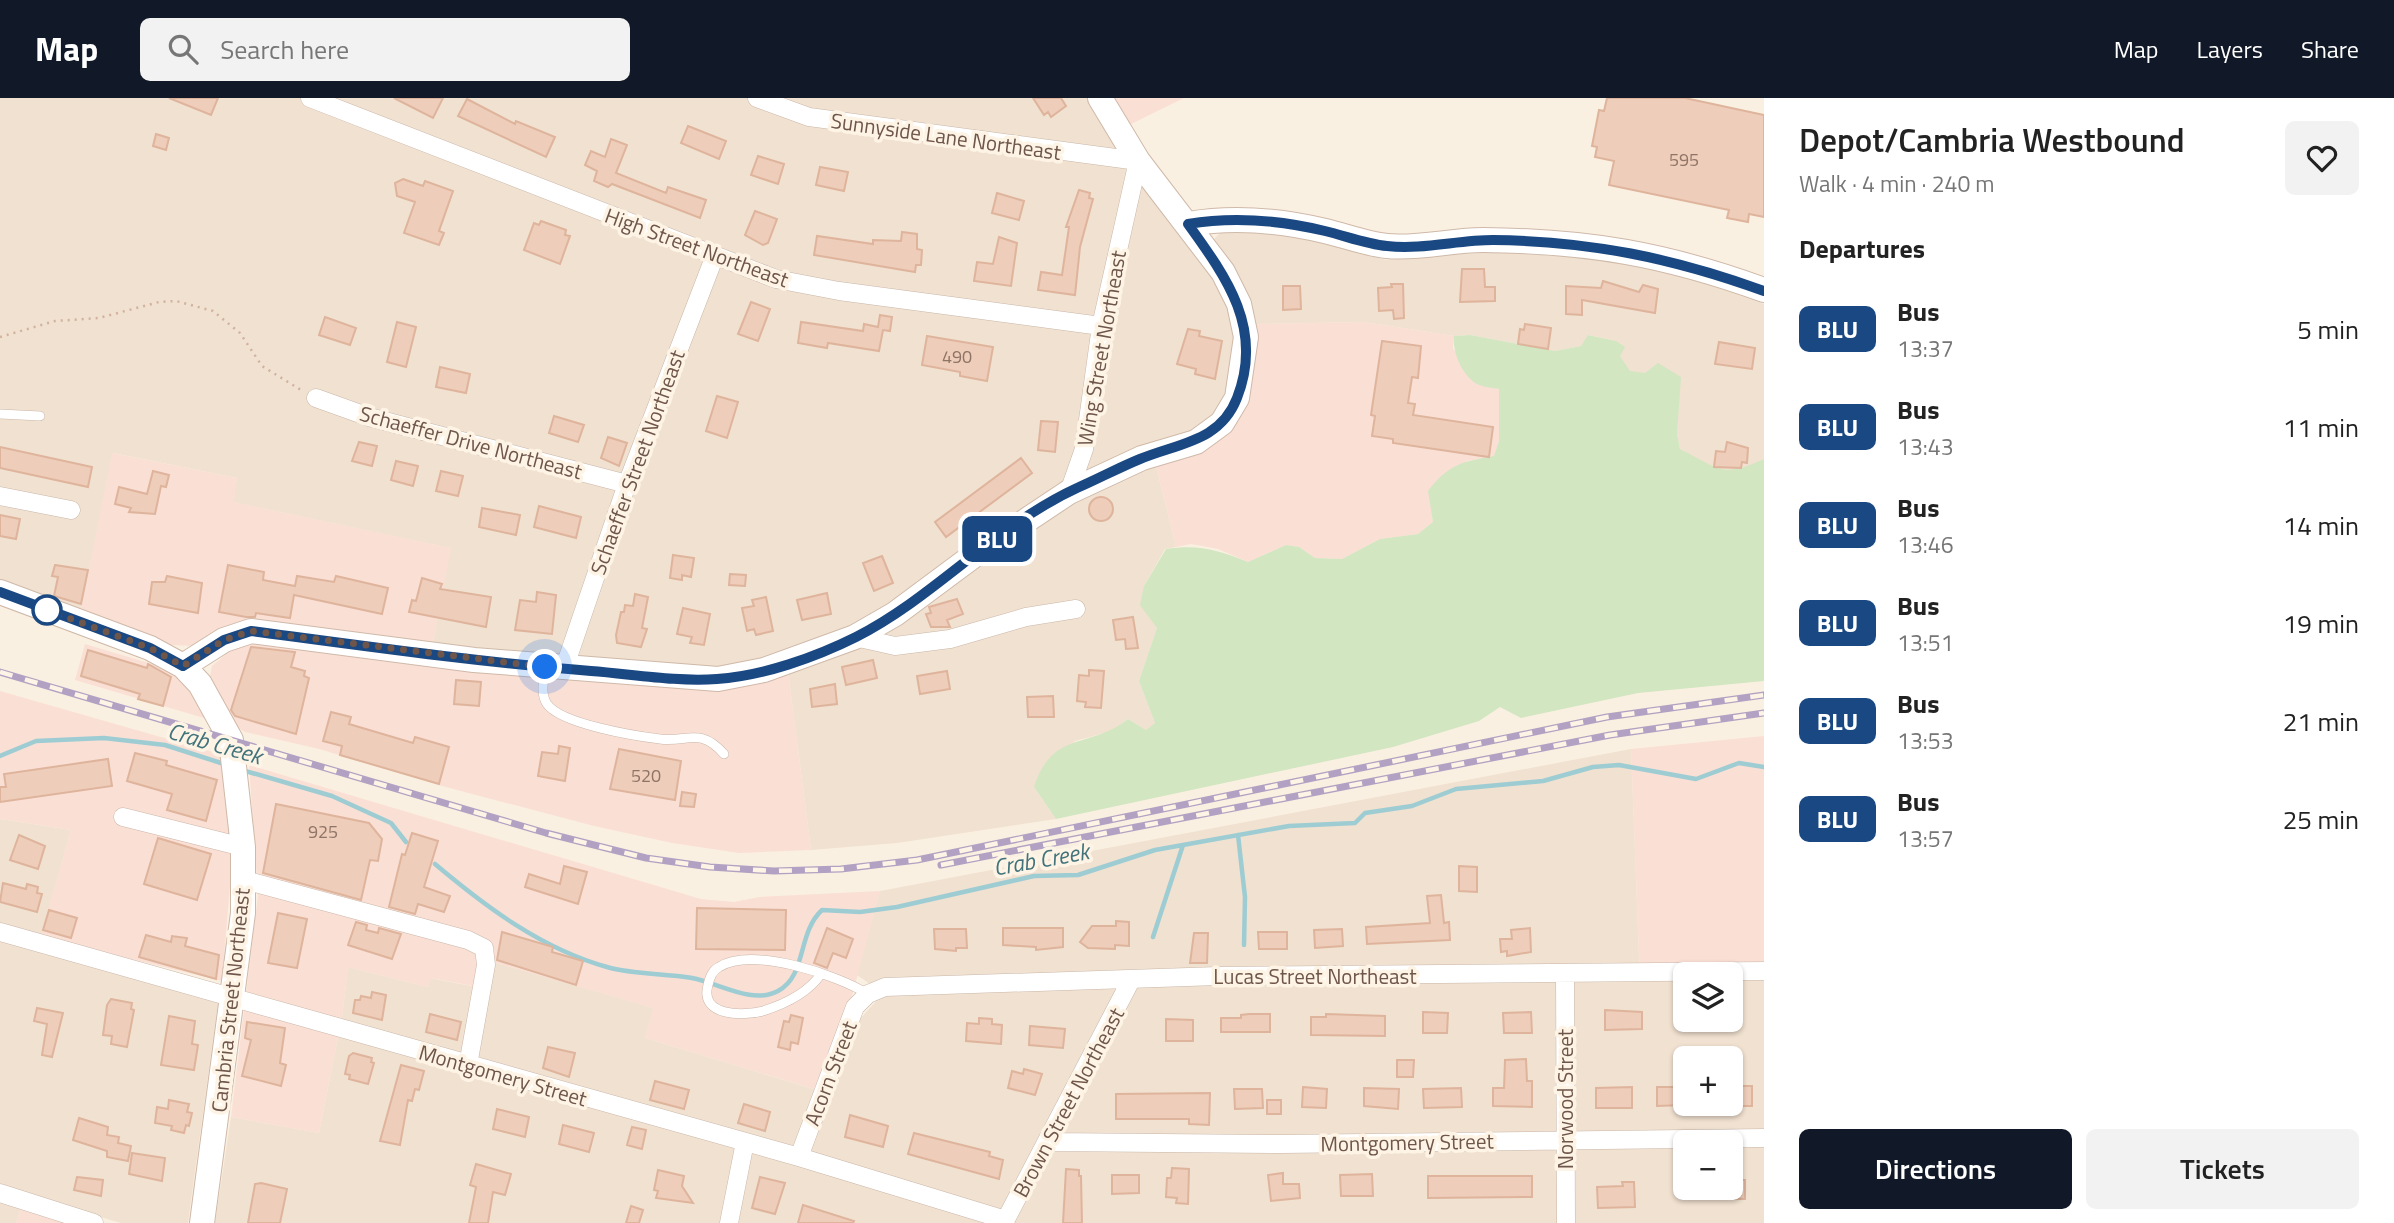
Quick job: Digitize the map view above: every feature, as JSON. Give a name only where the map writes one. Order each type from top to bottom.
[{"type":"street","name":"High Street Northeast","points":[[310,98],[776,279],[839,291],[1101,326]]},
{"type":"street","name":"Sunnyside Lane Northeast","points":[[757,98],[809,117],[1138,162]]},
{"type":"street","points":[[0,592],[150,648],[183,666],[224,640],[251,631],[554,668],[718,679],[789,662],[855,637],[895,614],[973,556],[1069,492],[1142,458],[1196,442],[1222,424],[1237,398],[1246,337],[1239,304],[1223,272],[1138,162],[1100,98]]},
{"type":"street","name":"Wing Street Northeast","points":[[1069,492],[1084,449],[1101,326],[1138,162]]},
{"type":"street","points":[[1188,224],[1221,218],[1290,223],[1388,246],[1488,240],[1547,241],[1611,247],[1688,265],[1764,290]]},
{"type":"street","name":"Schaeffer Street Northeast","points":[[554,668],[714,257]]},
{"type":"street","name":"Schaeffer Drive Northeast","points":[[316,398],[369,417],[627,484]]},
{"type":"street","points":[[0,496],[71,510]]},
{"type":"street","points":[[855,637],[895,646],[950,639],[1026,617],[1076,609]]},
{"type":"street","name":"Cambria Street Northeast","points":[[183,666],[200,684],[222,722],[236,768],[243,847],[244,880],[233,998],[202,1223]]},
{"type":"street","points":[[123,817],[243,847]]},
{"type":"street","points":[[244,880],[468,940],[484,948],[486,965],[468,1065]]},
{"type":"street","name":"Montgomery Street","points":[[0,932],[799,1157],[1005,1222]]},
{"type":"street","name":"Lucas Street Northeast","points":[[868,994],[886,987],[1218,976],[1565,975],[1764,971]]},
{"type":"street","name":"Norwood Street","points":[[1565,975],[1566,1223]]},
{"type":"street","name":"Brown Street Northeast","points":[[1005,1222],[1131,980]]},
{"type":"street","name":"Acorn Street","points":[[799,1157],[838,1046],[855,1007],[868,994]]},
{"type":"street","name":"Montgomery Street","points":[[1049,1142],[1283,1144],[1764,1139]]},
{"type":"street","points":[[729,1223],[746,1142]]},
{"type":"street","points":[[0,1193],[94,1223]]},
{"type":"lane","points":[[0,414],[40,416]]},
{"type":"lane","points":[[554,668],[543,694],[547,704],[566,717],[663,740],[683,736],[713,742],[724,754]]},
{"type":"lane","points":[[821,974],[814,985],[782,1004],[744,1015],[722,1012],[710,1002],[707,990],[711,974],[718,967],[743,961],[787,964],[821,974],[868,994]]},
{"type":"path","points":[[0,337],[29,326],[99,317],[159,302],[191,304],[213,311],[240,333],[262,366],[316,398]]},
{"type":"shaded area","points":[[0,98],[1091,98],[1215,279],[1234,321],[1235,370],[1219,412],[1156,466],[1176,547],[1165,549],[1144,586],[1149,614],[1157,628],[1139,681],[1155,723],[1146,730],[1128,719],[1112,731],[1075,741],[1034,787],[1056,819],[897,843],[811,850],[788,671],[432,648],[450,548],[233,502],[237,478],[113,453],[80,614],[0,583]]},
{"type":"shaded area","points":[[1109,98],[1184,98],[1127,126]]},
{"type":"shaded area","points":[[1222,231],[1269,232],[1386,260],[1494,252],[1603,259],[1692,279],[1764,304],[1764,459],[1739,471],[1713,468],[1680,449],[1677,434],[1680,377],[1630,372],[1620,356],[1616,341],[1589,335],[1581,346],[1555,351],[1470,335],[1454,336],[1364,322],[1253,324],[1212,241]]},
{"type":"shaded area","points":[[1364,322],[1454,336],[1453,348],[1477,384],[1499,389],[1499,441],[1494,457],[1467,461],[1429,491],[1433,522],[1418,534],[1380,539],[1342,559],[1315,558],[1299,547],[1286,545],[1248,562],[1218,549],[1191,544],[1176,547],[1156,466],[1228,433],[1253,324]]},
{"type":"shaded area","points":[[112,453],[237,478],[234,502],[451,548],[429,663],[788,671],[811,850],[739,853],[672,843],[594,826],[442,786],[319,749],[245,732],[235,726],[224,707],[204,718],[75,680],[85,644],[209,681],[212,666],[225,655],[215,635],[193,646],[172,645],[80,614]]},
{"type":"shaded area","points":[[0,691],[220,754],[224,758],[232,862],[222,981],[40,937],[71,830],[0,819]]},
{"type":"shaded area","points":[[1764,736],[1764,980],[1743,980],[1743,962],[1673,962],[1673,981],[1640,981],[1631,749]]},
{"type":"shaded area","points":[[1631,749],[1640,981],[1673,980],[1673,1032],[1743,1032],[1743,980],[1764,980],[1764,1223],[215,1223],[231,1117],[319,1133],[342,1017],[348,967],[428,987],[430,978],[486,989],[490,961],[654,1008],[645,1038],[830,1094],[860,1019],[877,1000],[870,984],[857,975],[880,891]]},
{"type":"shaded area","points":[[249,765],[701,899],[734,902],[759,897],[880,891],[852,996],[814,1089],[645,1038],[653,1008],[482,959],[478,987],[431,978],[428,987],[348,967],[342,1017],[319,1133],[231,1117],[258,895]]},
{"type":"shaded area","points":[[0,819],[71,830],[37,950],[218,1003],[188,1223],[121,1223],[25,1195],[16,1223],[0,1223]]},
{"type":"shaded area","points":[[21,1208],[70,1223],[16,1223]]},
{"type":"green space","points":[[1470,335],[1555,351],[1581,346],[1588,335],[1616,341],[1625,347],[1620,356],[1630,371],[1645,373],[1658,363],[1681,377],[1677,434],[1680,449],[1720,469],[1738,469],[1764,459],[1764,681],[1638,693],[1521,718],[1500,707],[1479,721],[1393,747],[1056,819],[1034,787],[1051,756],[1062,748],[1100,735],[1128,719],[1146,730],[1155,723],[1139,681],[1157,628],[1140,605],[1144,586],[1166,549],[1208,549],[1248,562],[1286,545],[1299,547],[1315,558],[1342,559],[1380,539],[1418,534],[1433,522],[1428,491],[1436,482],[1456,466],[1494,456],[1499,441],[1499,389],[1477,384],[1459,363],[1454,336]]},
{"type":"building","points":[[169,98],[218,98],[211,115]]},
{"type":"building","points":[[394,98],[443,98],[433,118]]},
{"type":"building","points":[[1033,98],[1061,98],[1066,106],[1051,117],[1048,112],[1044,115]]},
{"type":"building","points":[[1607,98],[1685,98],[1764,115],[1764,217],[1749,214],[1748,222],[1727,218],[1729,210],[1609,185],[1614,161],[1595,157],[1597,147],[1592,146],[1599,110],[1604,111]]},
{"type":"building","points":[[467,99],[515,124],[516,121],[555,137],[546,157],[458,116]]},
{"type":"building","points":[[688,126],[726,141],[719,159],[681,143]]},
{"type":"building","points":[[156,134],[169,138],[166,150],[153,146]]},
{"type":"building","points":[[611,139],[627,145],[616,173],[666,193],[668,187],[706,200],[700,218],[612,184],[608,187],[594,181],[597,171],[585,165],[591,151],[605,157]]},
{"type":"building","points":[[758,156],[784,164],[778,184],[751,175]]},
{"type":"building","points":[[820,167],[848,172],[844,191],[816,185]]},
{"type":"building","points":[[403,179],[423,186],[425,181],[453,191],[439,231],[444,233],[439,245],[404,233],[415,202],[397,196],[395,183]]},
{"type":"building","points":[[1079,190],[1090,193],[1089,198],[1093,199],[1080,247],[1075,295],[1038,290],[1041,272],[1062,275],[1069,227],[1066,227]]},
{"type":"building","points":[[997,193],[1024,201],[1019,220],[992,213]]},
{"type":"building","points":[[755,211],[777,219],[768,243],[763,245],[745,235]]},
{"type":"building","points":[[541,221],[566,230],[565,235],[570,236],[560,264],[524,250],[534,223],[539,225]]},
{"type":"building","points":[[902,232],[917,234],[917,249],[922,250],[921,265],[916,265],[915,272],[814,255],[817,236],[873,244],[873,240],[901,241]]},
{"type":"building","points":[[999,237],[1017,243],[1011,286],[974,281],[977,262],[993,264]]},
{"type":"building","points":[[1462,269],[1484,269],[1485,287],[1495,287],[1495,301],[1460,302]]},
{"type":"building","points":[[1603,281],[1639,292],[1643,285],[1658,289],[1655,313],[1582,300],[1582,315],[1566,314],[1566,286],[1601,288]]},
{"type":"building","points":[[1391,284],[1403,284],[1404,318],[1394,319],[1393,310],[1379,311],[1378,288],[1392,287]]},
{"type":"building","points":[[1283,286],[1300,286],[1301,309],[1283,310]]},
{"type":"building","points":[[751,302],[770,309],[758,341],[738,334]]},
{"type":"building","points":[[880,315],[892,317],[890,331],[883,330],[879,351],[828,343],[827,348],[798,343],[801,322],[863,331],[864,324],[878,327]]},
{"type":"building","points":[[325,317],[356,328],[350,345],[319,335]]},
{"type":"building","points":[[397,322],[416,327],[406,367],[387,362]]},
{"type":"building","points":[[1525,324],[1551,328],[1548,349],[1518,344],[1520,329],[1524,330]]},
{"type":"building","points":[[1188,329],[1200,331],[1199,336],[1222,341],[1215,379],[1195,374],[1196,369],[1177,364]]},
{"type":"building","points":[[927,336],[993,347],[987,381],[960,376],[960,372],[922,365]]},
{"type":"building","points":[[1382,341],[1421,346],[1418,378],[1412,377],[1408,403],[1415,404],[1413,415],[1493,427],[1489,457],[1393,443],[1393,439],[1372,436],[1375,416],[1371,415]]},
{"type":"building","points":[[1719,342],[1755,348],[1752,369],[1715,364]]},
{"type":"building","points":[[440,367],[470,374],[466,393],[436,387]]},
{"type":"building","points":[[717,396],[738,402],[727,438],[706,431]]},
{"type":"building","points":[[554,416],[584,425],[578,442],[549,433]]},
{"type":"building","points":[[1041,421],[1058,422],[1055,452],[1038,450]]},
{"type":"building","points":[[608,437],[627,443],[619,466],[601,458]]},
{"type":"building","points":[[359,442],[377,446],[372,466],[352,461]]},
{"type":"building","points":[[1727,442],[1748,448],[1747,463],[1742,462],[1741,468],[1714,467],[1716,451],[1725,452]]},
{"type":"building","points":[[0,447],[92,467],[88,487],[0,468]]},
{"type":"building","points":[[1021,458],[1032,473],[946,537],[935,522]]},
{"type":"building","points":[[396,461],[418,466],[413,486],[391,480]]},
{"type":"building","points":[[153,471],[169,475],[166,487],[161,486],[155,514],[129,512],[131,508],[115,504],[119,487],[147,494]]},
{"type":"building","points":[[441,471],[463,476],[458,496],[436,491]]},
{"type":"building","points":[[1101,497],[1110,500],[1113,509],[1110,518],[1101,521],[1092,518],[1089,509],[1092,500]]},
{"type":"building","points":[[539,506],[581,517],[576,538],[534,527]]},
{"type":"building","points":[[482,508],[520,515],[516,535],[479,527]]},
{"type":"building","points":[[0,515],[20,519],[16,539],[0,536]]},
{"type":"building","points":[[673,555],[694,558],[691,577],[682,575],[682,580],[670,578]]},
{"type":"building","points":[[882,556],[893,583],[874,591],[863,563]]},
{"type":"building","points":[[55,565],[88,570],[81,604],[54,596],[58,577],[52,576]]},
{"type":"building","points":[[228,565],[264,572],[263,580],[295,586],[297,576],[334,582],[336,576],[388,588],[382,614],[294,595],[290,618],[256,613],[255,617],[246,617],[219,612]]},
{"type":"building","points":[[730,574],[746,575],[745,586],[729,585]]},
{"type":"building","points":[[167,576],[202,583],[198,613],[149,604],[152,582],[165,582]]},
{"type":"building","points":[[422,578],[442,584],[440,589],[491,597],[486,627],[409,612],[412,600],[416,601]]},
{"type":"building","points":[[537,592],[556,595],[552,634],[515,630],[520,600],[536,602]]},
{"type":"building","points":[[827,593],[831,614],[802,620],[797,600]]},
{"type":"building","points":[[635,594],[648,597],[642,628],[647,629],[641,647],[617,643],[616,635],[621,612],[624,612],[625,605],[633,606]]},
{"type":"building","points":[[766,597],[773,631],[756,635],[754,629],[747,631],[742,608],[754,606],[752,600]]},
{"type":"building","points":[[957,599],[963,614],[947,620],[950,627],[931,627],[926,614],[931,613],[929,607]]},
{"type":"building","points":[[683,608],[710,614],[704,645],[690,643],[692,637],[677,634]]},
{"type":"building","points":[[1133,617],[1138,648],[1126,649],[1125,639],[1116,640],[1113,620]]},
{"type":"building","points":[[251,647],[295,652],[291,667],[305,671],[304,676],[309,678],[296,734],[235,716],[231,710]]},
{"type":"building","points":[[88,650],[147,668],[148,664],[171,677],[163,706],[138,699],[140,694],[81,676]]},
{"type":"building","points":[[873,660],[877,678],[846,685],[842,667]]},
{"type":"building","points":[[1089,670],[1104,671],[1101,708],[1085,707],[1086,702],[1077,701],[1079,675],[1089,676]]},
{"type":"building","points":[[947,671],[950,689],[920,694],[917,676]]},
{"type":"building","points":[[456,680],[481,682],[479,706],[454,704]]},
{"type":"building","points":[[835,684],[837,704],[812,707],[810,689]]},
{"type":"building","points":[[1053,696],[1054,717],[1028,717],[1027,697]]},
{"type":"building","points":[[331,712],[351,717],[349,724],[413,743],[415,737],[449,747],[439,784],[340,755],[342,746],[323,741]]},
{"type":"building","points":[[559,746],[570,748],[565,781],[538,776],[542,752],[558,754]]},
{"type":"building","points":[[619,749],[681,761],[675,800],[610,789]]},
{"type":"building","points":[[135,753],[167,761],[166,765],[217,780],[206,821],[167,810],[172,794],[127,781]]},
{"type":"building","points":[[108,759],[112,786],[0,802],[0,787],[6,787],[4,774]]},
{"type":"building","points":[[682,792],[696,794],[694,807],[680,806]]},
{"type":"building","points":[[276,804],[369,823],[382,839],[378,861],[370,860],[361,900],[263,873]]},
{"type":"building","points":[[412,833],[438,841],[424,887],[450,896],[444,912],[418,904],[415,914],[389,907],[402,854],[405,855]]},
{"type":"building","points":[[19,835],[45,846],[38,869],[10,860]]},
{"type":"building","points":[[158,838],[211,854],[197,900],[144,884]]},
{"type":"building","points":[[564,866],[587,872],[578,904],[525,887],[529,874],[560,884]]},
{"type":"building","points":[[1459,866],[1477,867],[1477,892],[1459,891]]},
{"type":"building","points":[[3,883],[26,889],[27,884],[38,887],[37,893],[42,894],[37,912],[0,902]]},
{"type":"building","points":[[1441,895],[1444,923],[1449,922],[1450,940],[1367,944],[1366,927],[1430,923],[1427,896]]},
{"type":"building","points":[[697,908],[786,910],[785,950],[696,949]]},
{"type":"building","points":[[49,910],[77,918],[71,938],[43,930]]},
{"type":"building","points":[[278,913],[307,919],[297,968],[268,963]]},
{"type":"building","points":[[1116,921],[1129,922],[1129,946],[1115,945],[1115,949],[1088,948],[1080,942],[1092,926],[1116,926]]},
{"type":"building","points":[[356,922],[367,925],[366,930],[378,933],[379,928],[401,934],[392,959],[348,945]]},
{"type":"building","points":[[827,928],[853,939],[846,958],[833,953],[827,968],[814,963]]},
{"type":"building","points":[[1003,928],[1063,928],[1063,947],[1036,950],[1036,947],[1003,945]]},
{"type":"building","points":[[1530,928],[1531,952],[1507,956],[1507,951],[1501,952],[1500,939],[1512,939],[1511,930]]},
{"type":"building","points":[[934,929],[966,929],[967,948],[956,948],[956,951],[935,949]]},
{"type":"building","points":[[1342,929],[1343,946],[1315,948],[1314,930]]},
{"type":"building","points":[[502,932],[553,947],[552,952],[583,961],[576,985],[497,960]]},
{"type":"building","points":[[1258,932],[1287,932],[1287,949],[1259,949]]},
{"type":"building","points":[[1194,933],[1208,933],[1207,963],[1190,963]]},
{"type":"building","points":[[146,935],[171,942],[172,936],[187,938],[185,946],[219,955],[216,979],[139,957]]},
{"type":"building","points":[[372,992],[386,995],[382,1020],[353,1013],[355,1000],[360,1000],[361,996],[371,998]]},
{"type":"building","points":[[111,999],[132,1003],[131,1009],[134,1010],[127,1047],[111,1044],[112,1036],[103,1035],[107,1005]]},
{"type":"building","points":[[37,1008],[63,1013],[52,1057],[42,1055],[47,1024],[34,1021]]},
{"type":"building","points":[[1605,1010],[1642,1012],[1642,1029],[1605,1030]]},
{"type":"building","points":[[1423,1012],[1448,1013],[1447,1033],[1423,1033]]},
{"type":"building","points":[[1531,1012],[1532,1033],[1504,1033],[1503,1013]]},
{"type":"building","points":[[430,1014],[461,1022],[457,1040],[426,1032]]},
{"type":"building","points":[[1270,1014],[1270,1032],[1221,1032],[1221,1018],[1241,1018],[1241,1015]]},
{"type":"building","points":[[1326,1014],[1385,1016],[1385,1036],[1311,1035],[1311,1017],[1326,1017]]},
{"type":"building","points":[[791,1015],[803,1018],[798,1044],[791,1042],[790,1050],[778,1047],[784,1021],[789,1022]]},
{"type":"building","points":[[169,1016],[195,1021],[192,1044],[198,1045],[194,1070],[161,1065]]},
{"type":"building","points":[[979,1018],[992,1019],[992,1024],[1002,1025],[1001,1044],[966,1041],[967,1023],[979,1024]]},
{"type":"building","points":[[1166,1019],[1193,1020],[1193,1041],[1166,1041]]},
{"type":"building","points":[[247,1022],[285,1028],[280,1063],[286,1065],[281,1086],[242,1076],[251,1040],[245,1038]]},
{"type":"building","points":[[1030,1026],[1065,1029],[1063,1048],[1029,1045]]},
{"type":"building","points":[[548,1047],[575,1053],[569,1077],[543,1068]]},
{"type":"building","points":[[353,1053],[372,1058],[371,1062],[374,1063],[368,1084],[349,1079],[350,1075],[345,1074],[349,1056]]},
{"type":"building","points":[[1526,1059],[1527,1081],[1532,1081],[1532,1107],[1493,1106],[1493,1088],[1504,1088],[1505,1060]]},
{"type":"building","points":[[1397,1060],[1414,1060],[1413,1077],[1397,1077]]},
{"type":"building","points":[[401,1065],[424,1071],[419,1090],[415,1089],[412,1101],[408,1100],[400,1145],[380,1141]]},
{"type":"building","points":[[1024,1069],[1042,1074],[1035,1095],[1008,1088],[1012,1071],[1023,1074]]},
{"type":"building","points":[[655,1081],[689,1090],[684,1109],[650,1100]]},
{"type":"building","points":[[1743,1086],[1752,1086],[1752,1106],[1743,1106]]},
{"type":"building","points":[[1303,1087],[1327,1089],[1326,1108],[1302,1107]]},
{"type":"building","points":[[1632,1087],[1632,1108],[1596,1108],[1596,1088]]},
{"type":"building","points":[[1657,1087],[1673,1087],[1673,1105],[1657,1106]]},
{"type":"building","points":[[1364,1088],[1399,1089],[1398,1109],[1364,1106]]},
{"type":"building","points":[[1461,1088],[1462,1107],[1424,1108],[1423,1089]]},
{"type":"building","points":[[1234,1089],[1262,1089],[1263,1108],[1235,1109]]},
{"type":"building","points":[[1210,1093],[1209,1125],[1189,1124],[1189,1119],[1116,1119],[1116,1094]]},
{"type":"building","points":[[169,1100],[189,1104],[187,1112],[192,1113],[184,1133],[171,1130],[172,1126],[155,1123],[157,1107],[168,1109]]},
{"type":"building","points":[[1267,1100],[1281,1100],[1281,1114],[1267,1114]]},
{"type":"building","points":[[744,1104],[770,1112],[765,1131],[738,1123]]},
{"type":"building","points":[[497,1109],[529,1117],[525,1137],[493,1129]]},
{"type":"building","points":[[850,1115],[888,1126],[883,1147],[845,1137]]},
{"type":"building","points":[[79,1118],[108,1127],[107,1135],[119,1137],[118,1143],[131,1146],[128,1161],[107,1157],[107,1151],[73,1140]]},
{"type":"building","points":[[563,1125],[594,1133],[589,1152],[559,1144]]},
{"type":"building","points":[[632,1127],[646,1130],[642,1149],[627,1145]]},
{"type":"building","points":[[914,1133],[990,1152],[989,1156],[1003,1160],[999,1179],[908,1154]]},
{"type":"building","points":[[132,1153],[165,1158],[162,1181],[129,1174]]},
{"type":"building","points":[[476,1164],[511,1174],[505,1195],[493,1192],[488,1223],[469,1223],[476,1187],[470,1185]]},
{"type":"building","points":[[1172,1168],[1189,1169],[1188,1204],[1176,1203],[1177,1198],[1166,1197],[1167,1178],[1171,1178]]},
{"type":"building","points":[[1066,1169],[1079,1170],[1081,1176],[1082,1223],[1063,1223]]},
{"type":"building","points":[[658,1170],[684,1176],[682,1186],[693,1203],[656,1198],[658,1191],[654,1190]]},
{"type":"building","points":[[1283,1173],[1283,1184],[1299,1184],[1300,1198],[1271,1201],[1268,1175]]},
{"type":"building","points":[[1372,1174],[1373,1196],[1341,1196],[1340,1175]]},
{"type":"building","points":[[1112,1175],[1139,1175],[1139,1193],[1112,1194]]},
{"type":"building","points":[[1428,1176],[1532,1176],[1532,1197],[1428,1198]]},
{"type":"building","points":[[77,1177],[103,1180],[101,1196],[74,1190]]},
{"type":"building","points":[[760,1177],[785,1183],[775,1214],[752,1208]]},
{"type":"building","points":[[1743,1180],[1745,1180],[1743,1199]]},
{"type":"building","points":[[1622,1182],[1634,1182],[1635,1207],[1598,1208],[1597,1187],[1623,1186]]},
{"type":"building","points":[[255,1184],[287,1189],[280,1223],[248,1223]]},
{"type":"building","points":[[803,1205],[854,1221],[798,1223]]},
{"type":"building","points":[[631,1206],[643,1210],[639,1223],[626,1223]]},
{"type":"waterway","name":"Crab Creek","points":[[0,756],[36,741],[104,738],[165,745],[227,765]]},
{"type":"waterway","name":"Crab Creek","points":[[435,864],[474,896],[516,925],[583,959],[618,970],[692,978],[757,996],[778,991],[794,975],[809,930],[822,910],[860,912],[897,907],[1034,876],[1078,875],[1155,850],[1289,826],[1355,823],[1365,813],[1412,806],[1456,789],[1543,781],[1593,767],[1619,765],[1696,779],[1739,763],[1764,767]]},
{"type":"waterway","name":"Crab Creek","points":[[242,770],[332,796],[391,823],[406,842]]},
{"type":"waterway","points":[[1238,835],[1245,897],[1244,945]]},
{"type":"waterway","points":[[1153,937],[1183,845]]},
{"type":"railway","points":[[0,672],[546,833],[646,858],[710,867],[774,871],[841,869],[917,860],[1607,717],[1764,695]]},
{"type":"railway","points":[[941,865],[1610,735],[1764,713]]},
{"type":"bus line","name":"BLU","points":[[0,592],[150,648],[183,666],[224,640],[251,631],[474,660],[663,677],[718,679],[764,670],[855,637],[895,614],[973,556],[1069,492],[1142,458],[1196,442],[1222,424],[1237,398],[1244,366],[1246,337],[1239,304],[1223,272],[1188,224],[1221,218],[1290,223],[1364,243],[1388,246],[1408,247],[1476,240],[1547,241],[1611,247],[1688,265],[1764,291]]},
{"type":"route","points":[[47,610],[150,648],[183,666],[224,640],[251,631],[545,667]]}]
